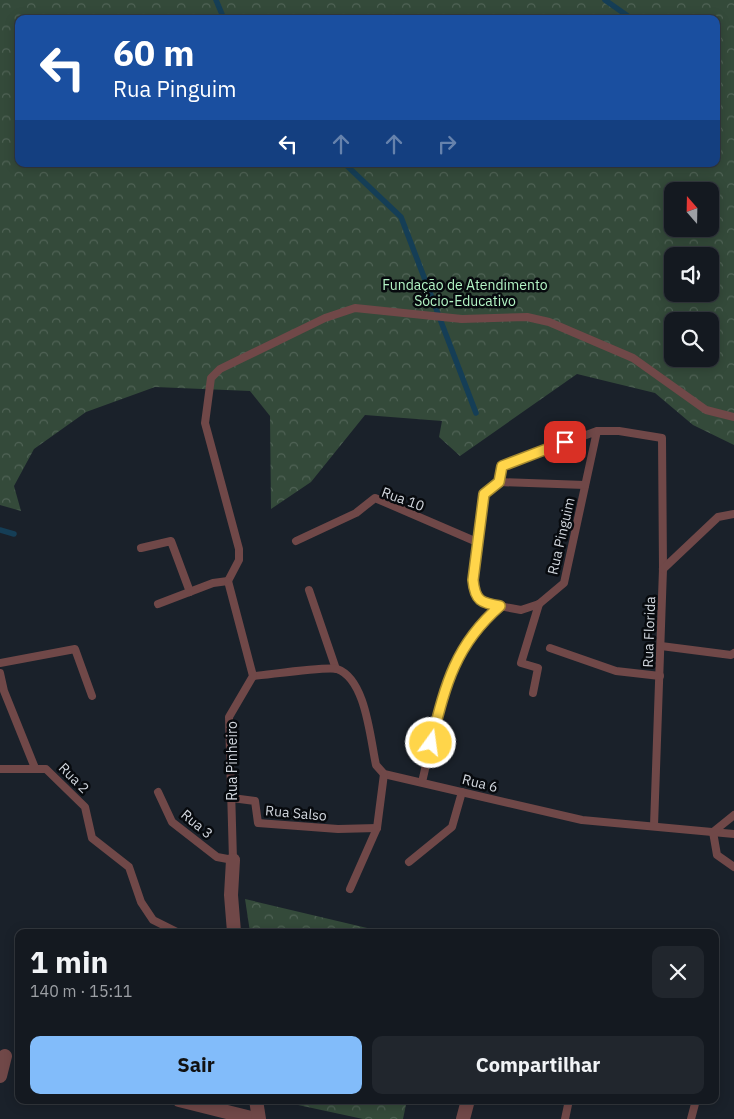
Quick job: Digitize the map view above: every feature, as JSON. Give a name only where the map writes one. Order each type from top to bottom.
[{"type":"street","name":"Rua Pinheiro","points":[[233,860],[231,895],[234,929]]},
{"type":"street","points":[[0,1076],[8,1057]]},
{"type":"street","points":[[195,1104],[255,1119]]},
{"type":"street","points":[[257,1104],[259,1119]]},
{"type":"street","points":[[463,1119],[467,1104]]},
{"type":"lane","points":[[350,889],[377,828],[384,774],[376,765],[360,693],[352,679],[336,669],[253,676],[228,581],[239,560],[239,549],[205,423],[212,378],[220,369],[325,318],[355,308],[462,319],[527,317],[548,322],[633,358],[706,410],[734,417]]},
{"type":"lane","name":"Rua Florida","points":[[597,430],[619,431],[662,438],[663,569],[654,826]]},
{"type":"lane","name":"Rua Pinguim","points":[[597,430],[564,583],[538,604],[521,610],[483,603],[474,593],[473,580],[484,494],[499,482],[502,466],[597,430]]},
{"type":"lane","points":[[499,482],[586,485]]},
{"type":"lane","name":"Rua 10","points":[[296,541],[356,513],[375,498],[478,542]]},
{"type":"lane","points":[[663,569],[718,517],[734,514]]},
{"type":"lane","points":[[142,548],[171,541],[190,592]]},
{"type":"lane","points":[[158,604],[213,583],[228,581]]},
{"type":"lane","points":[[308,590],[336,669]]},
{"type":"lane","points":[[533,693],[538,668],[521,663],[538,604]]},
{"type":"lane","points":[[422,782],[445,685],[466,644],[485,620],[500,606]]},
{"type":"lane","points":[[661,646],[731,655],[734,653]]},
{"type":"lane","points":[[550,648],[616,671],[660,676]]},
{"type":"lane","points":[[0,663],[75,649],[92,696]]},
{"type":"lane","points":[[0,673],[4,691],[35,768]]},
{"type":"lane","name":"Rua Pinheiro","points":[[233,860],[229,718],[253,676]]},
{"type":"lane","name":"Rua 2","points":[[0,769],[46,768],[85,807],[92,838],[128,867],[141,902],[153,920],[171,929]]},
{"type":"lane","name":"Rua 6","points":[[384,774],[582,820],[734,834]]},
{"type":"lane","name":"Rua 3","points":[[158,792],[172,822],[217,857],[233,860]]},
{"type":"lane","points":[[409,862],[452,827],[462,792]]},
{"type":"lane","name":"Rua Salso","points":[[232,798],[255,801],[258,823],[338,829],[377,828]]},
{"type":"lane","points":[[734,815],[713,832],[717,855],[734,868]]},
{"type":"lane","points":[[565,1119],[568,1104]]},
{"type":"lane","points":[[691,1119],[695,1104]]},
{"type":"green space","name":"Fundação de Atendimento Sócio-Educativo","points":[[0,0],[734,0],[734,445],[693,425],[655,393],[577,374],[460,456],[439,437],[442,421],[365,415],[311,482],[271,509],[270,416],[250,391],[155,387],[86,412],[34,449],[14,486],[21,511],[0,505]]},
{"type":"green space","points":[[245,899],[371,929],[250,929]]},
{"type":"green space","points":[[294,1104],[406,1104],[403,1119],[363,1119]]},
{"type":"waterway","points":[[216,0],[222,15]]},
{"type":"waterway","points":[[605,0],[626,15]]},
{"type":"waterway","points":[[348,167],[401,217],[476,413]]},
{"type":"waterway","points":[[0,530],[14,534]]},
{"type":"route","points":[[431,743],[445,685],[466,644],[485,620],[500,606],[483,603],[474,593],[473,580],[484,494],[499,482],[502,466],[565,442]]}]
